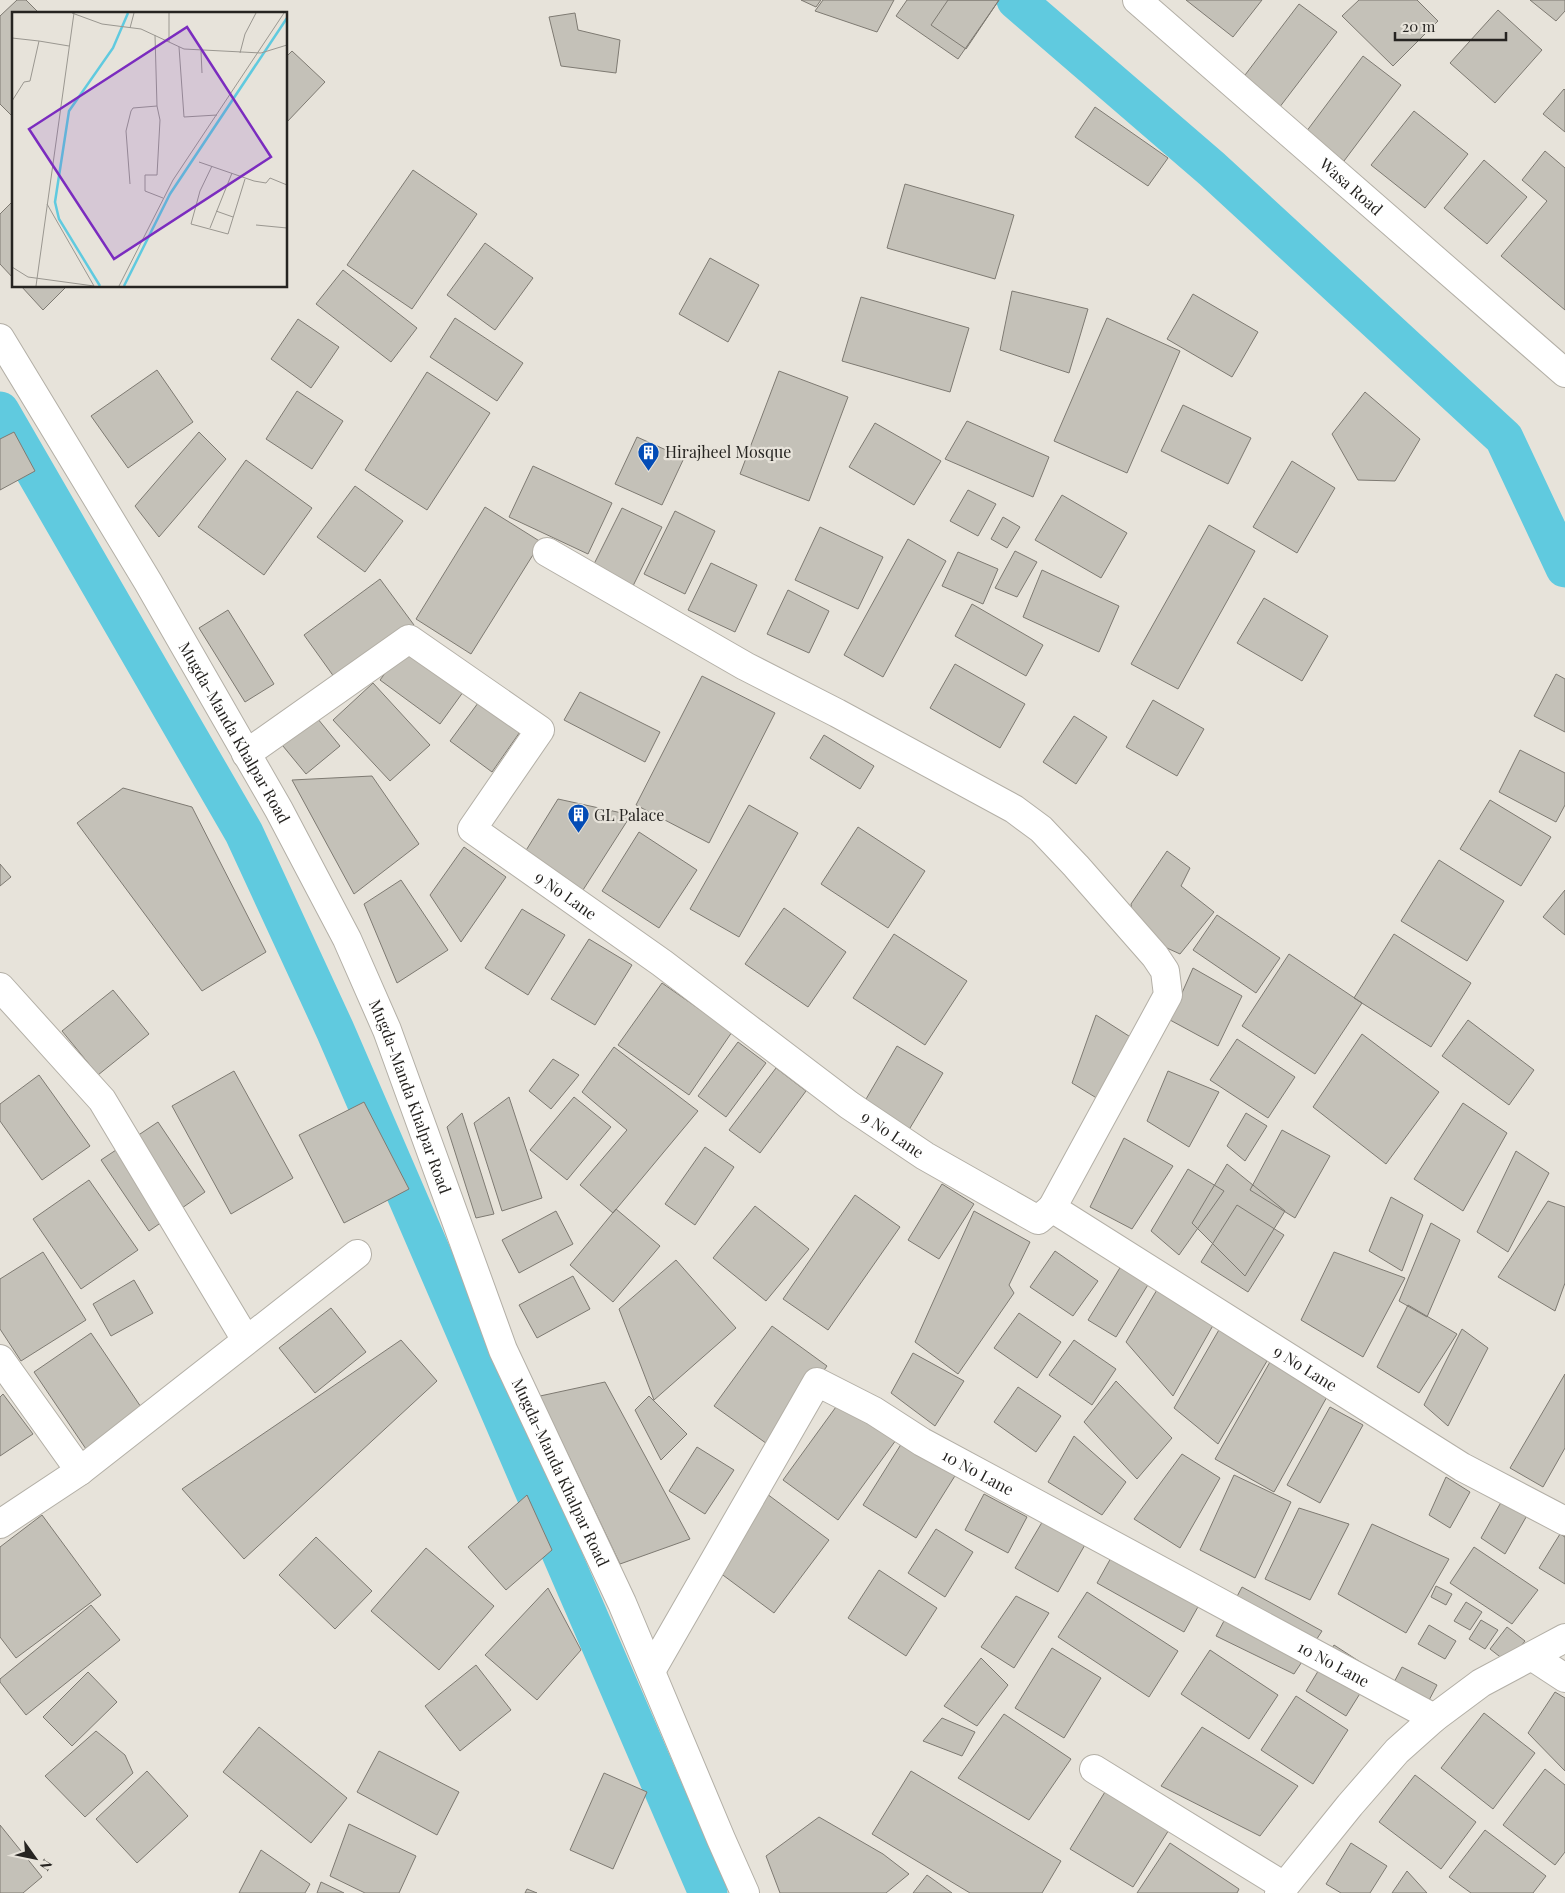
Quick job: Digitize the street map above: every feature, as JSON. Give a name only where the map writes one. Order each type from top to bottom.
[{"type":"street","name":"Wasa Road","points":[[1137,0],[1565,373]]},
{"type":"street","name":"Mugda-Manda Khalpar Road","points":[[0,338],[148,582],[279,810],[351,948],[387,1030],[503,1350],[622,1603],[745,1893]]},
{"type":"street","points":[[547,552],[745,666],[837,713],[1014,809],[1041,829],[1155,956],[1165,971],[1168,995],[1052,1208]]},
{"type":"street","name":"9 No Lane","points":[[246,754],[409,639],[540,730],[472,829],[662,963],[849,1105],[925,1156],[1038,1220],[1052,1208],[1462,1467],[1565,1521]]},
{"type":"street","points":[[0,988],[102,1100],[246,1340]]},
{"type":"street","points":[[0,1524],[80,1471],[357,1254]]},
{"type":"street","points":[[0,1359],[80,1471]]},
{"type":"street","name":"10 No Lane","points":[[651,1671],[817,1382],[874,1411],[922,1442],[1434,1718]]},
{"type":"street","points":[[1094,1769],[1282,1890],[1350,1805],[1397,1752],[1434,1718],[1481,1684],[1565,1638]]},
{"type":"street","points":[[1532,1657],[1565,1678]]},
{"type":"building","points":[[17,0],[26,0],[38,12],[12,12],[12,116],[0,104],[0,16]]},
{"type":"building","points":[[801,0],[821,0],[816,7]]},
{"type":"building","points":[[823,0],[894,0],[877,32],[815,11]]},
{"type":"building","points":[[907,0],[999,0],[958,59],[896,16]]},
{"type":"building","points":[[948,0],[999,0],[966,49],[931,25]]},
{"type":"building","points":[[1186,0],[1262,0],[1233,37]]},
{"type":"building","points":[[1359,0],[1417,0],[1438,21],[1393,66],[1342,16]]},
{"type":"building","points":[[1530,0],[1565,0],[1565,11],[1556,21]]},
{"type":"building","points":[[1299,4],[1337,32],[1279,108],[1242,79]]},
{"type":"building","points":[[1498,10],[1542,50],[1495,103],[1450,63]]},
{"type":"building","points":[[575,13],[578,30],[620,40],[616,73],[561,66],[549,17]]},
{"type":"building","points":[[292,51],[325,82],[288,121],[288,55]]},
{"type":"building","points":[[1363,56],[1401,85],[1344,161],[1306,132]]},
{"type":"building","points":[[1565,90],[1565,132],[1543,114]]},
{"type":"building","points":[[1095,107],[1168,158],[1148,186],[1075,137]]},
{"type":"building","points":[[1414,111],[1468,154],[1425,208],[1371,165]]},
{"type":"building","points":[[1545,151],[1565,168],[1565,310],[1501,256],[1547,201],[1522,180]]},
{"type":"building","points":[[1484,160],[1527,197],[1487,244],[1444,208]]},
{"type":"building","points":[[413,170],[477,214],[412,309],[347,265]]},
{"type":"building","points":[[905,184],[1014,215],[995,279],[887,248]]},
{"type":"building","points":[[12,202],[12,277],[0,264],[0,214]]},
{"type":"building","points":[[485,243],[533,278],[495,330],[447,295]]},
{"type":"building","points":[[710,258],[759,285],[728,342],[679,314]]},
{"type":"building","points":[[343,270],[417,328],[391,362],[316,304]]},
{"type":"building","points":[[23,288],[65,288],[43,310]]},
{"type":"building","points":[[1012,291],[1088,309],[1069,373],[1000,350]]},
{"type":"building","points":[[1193,294],[1258,332],[1232,377],[1167,339]]},
{"type":"building","points":[[861,297],[969,328],[950,392],[842,361]]},
{"type":"building","points":[[455,318],[523,363],[497,401],[430,357]]},
{"type":"building","points":[[1107,318],[1180,351],[1127,473],[1054,441]]},
{"type":"building","points":[[298,319],[339,347],[311,388],[271,359]]},
{"type":"building","points":[[157,370],[193,422],[128,468],[91,416]]},
{"type":"building","points":[[779,371],[848,397],[809,501],[740,474]]},
{"type":"building","points":[[427,372],[490,413],[427,510],[365,470]]},
{"type":"building","points":[[297,391],[343,421],[312,469],[266,439]]},
{"type":"building","points":[[1365,392],[1420,439],[1395,481],[1358,480],[1332,434]]},
{"type":"building","points":[[1183,405],[1251,438],[1228,484],[1161,451]]},
{"type":"building","points":[[967,421],[1049,457],[1033,497],[945,459]]},
{"type":"building","points":[[875,423],[941,461],[914,505],[849,467]]},
{"type":"building","points":[[14,432],[35,471],[0,490],[0,439]]},
{"type":"building","points":[[199,432],[226,459],[159,537],[135,506]]},
{"type":"building","name":"Hirajheel Mosque","points":[[637,437],[684,458],[662,505],[615,484]]},
{"type":"building","points":[[246,460],[312,508],[264,575],[198,527]]},
{"type":"building","points":[[1292,461],[1335,488],[1297,553],[1253,527]]},
{"type":"building","points":[[533,466],[612,503],[588,554],[509,517]]},
{"type":"building","points":[[355,486],[403,521],[365,572],[317,537]]},
{"type":"building","points":[[968,490],[996,504],[978,536],[950,521]]},
{"type":"building","points":[[1062,495],[1127,533],[1101,578],[1035,540]]},
{"type":"building","points":[[485,507],[541,542],[471,654],[416,619]]},
{"type":"building","points":[[622,508],[662,527],[631,590],[591,570]]},
{"type":"building","points":[[675,511],[715,531],[685,594],[644,574]]},
{"type":"building","points":[[1003,517],[1020,527],[1007,548],[991,539]]},
{"type":"building","points":[[1209,525],[1255,551],[1178,689],[1131,664]]},
{"type":"building","points":[[820,527],[883,557],[858,609],[795,580]]},
{"type":"building","points":[[908,539],[946,561],[883,677],[844,655]]},
{"type":"building","points":[[1015,551],[1037,562],[1017,597],[995,588]]},
{"type":"building","points":[[958,552],[998,569],[983,604],[942,586]]},
{"type":"building","points":[[711,563],[757,585],[735,632],[688,610]]},
{"type":"building","points":[[1042,570],[1119,606],[1099,652],[1023,617]]},
{"type":"building","points":[[380,579],[414,625],[337,681],[304,635]]},
{"type":"building","points":[[788,590],[829,611],[809,653],[767,634]]},
{"type":"building","points":[[1264,598],[1328,636],[1302,681],[1237,643]]},
{"type":"building","points":[[972,604],[1043,645],[1026,676],[955,636]]},
{"type":"building","points":[[228,610],[274,684],[245,702],[199,628]]},
{"type":"building","points":[[407,644],[466,688],[440,724],[380,680]]},
{"type":"building","points":[[955,664],[1025,704],[1000,748],[930,708]]},
{"type":"building","points":[[1556,674],[1565,679],[1565,732],[1534,716]]},
{"type":"building","points":[[702,676],[775,713],[709,843],[636,805]]},
{"type":"building","points":[[373,683],[430,745],[390,781],[333,720]]},
{"type":"building","points":[[580,692],[660,732],[645,762],[564,720]]},
{"type":"building","points":[[481,699],[522,729],[492,772],[450,741]]},
{"type":"building","points":[[1153,700],[1204,729],[1177,776],[1126,747]]},
{"type":"building","points":[[313,713],[340,746],[306,774],[278,740]]},
{"type":"building","points":[[1074,716],[1107,737],[1076,784],[1043,762]]},
{"type":"building","points":[[824,735],[874,766],[860,789],[810,758]]},
{"type":"building","points":[[1520,750],[1565,773],[1565,805],[1556,822],[1499,792]]},
{"type":"building","points":[[372,776],[419,844],[354,894],[292,780]]},
{"type":"building","points":[[123,788],[192,807],[266,952],[202,991],[77,823]]},
{"type":"building","name":"GL Palace","points":[[558,799],[631,815],[583,890],[525,852]]},
{"type":"building","points":[[1490,800],[1551,837],[1521,886],[1460,849]]},
{"type":"building","points":[[749,805],[798,833],[739,937],[690,909]]},
{"type":"building","points":[[858,827],[925,871],[888,928],[821,884]]},
{"type":"building","points":[[639,832],[697,870],[659,928],[602,891]]},
{"type":"building","points":[[464,847],[506,877],[461,942],[430,895]]},
{"type":"building","points":[[1167,851],[1190,868],[1181,886],[1214,912],[1180,954],[1156,943],[1133,915],[1131,904]]},
{"type":"building","points":[[1439,860],[1504,901],[1467,961],[1401,921]]},
{"type":"building","points":[[0,864],[11,877],[0,886]]},
{"type":"building","points":[[401,880],[448,950],[397,983],[364,904]]},
{"type":"building","points":[[1565,890],[1565,935],[1543,917]]},
{"type":"building","points":[[784,908],[846,952],[808,1007],[745,964]]},
{"type":"building","points":[[522,909],[565,935],[528,995],[485,968]]},
{"type":"building","points":[[1217,915],[1280,958],[1256,993],[1193,950]]},
{"type":"building","points":[[894,934],[967,981],[925,1045],[853,998]]},
{"type":"building","points":[[1394,934],[1471,983],[1431,1047],[1354,998]]},
{"type":"building","points":[[589,939],[632,965],[595,1025],[551,999]]},
{"type":"building","points":[[1289,954],[1362,1003],[1315,1074],[1242,1026]]},
{"type":"building","points":[[1193,968],[1242,996],[1218,1046],[1170,1020]]},
{"type":"building","points":[[662,983],[732,1032],[689,1095],[618,1045]]},
{"type":"building","points":[[113,990],[149,1034],[98,1075],[62,1031]]},
{"type":"building","points":[[1096,1015],[1132,1038],[1108,1105],[1072,1083]]},
{"type":"building","points":[[1468,1020],[1534,1070],[1509,1105],[1442,1056]]},
{"type":"building","points":[[1362,1034],[1439,1092],[1386,1164],[1313,1107]]},
{"type":"building","points":[[1237,1039],[1295,1077],[1268,1118],[1210,1080]]},
{"type":"building","points":[[738,1042],[766,1063],[726,1117],[698,1096]]},
{"type":"building","points":[[897,1046],[943,1073],[907,1133],[862,1106]]},
{"type":"building","points":[[614,1047],[698,1111],[613,1213],[580,1185],[627,1130],[582,1092]]},
{"type":"building","points":[[553,1059],[579,1075],[551,1109],[529,1091]]},
{"type":"building","points":[[776,1068],[806,1091],[760,1153],[729,1130]]},
{"type":"building","points":[[234,1071],[293,1178],[231,1214],[172,1106]]},
{"type":"building","points":[[1168,1071],[1219,1092],[1189,1147],[1147,1121]]},
{"type":"building","points":[[39,1075],[90,1146],[42,1180],[0,1121],[0,1104]]},
{"type":"building","points":[[509,1097],[542,1198],[502,1211],[474,1123]]},
{"type":"building","points":[[574,1097],[611,1127],[567,1180],[530,1150]]},
{"type":"building","points":[[364,1102],[409,1189],[344,1223],[299,1135]]},
{"type":"building","points":[[1463,1103],[1507,1133],[1463,1211],[1414,1179]]},
{"type":"building","points":[[462,1113],[494,1214],[476,1218],[447,1127]]},
{"type":"building","points":[[1246,1113],[1267,1126],[1245,1161],[1227,1146]]},
{"type":"building","points":[[158,1122],[205,1192],[149,1231],[101,1160]]},
{"type":"building","points":[[1282,1130],[1330,1156],[1295,1218],[1250,1190]]},
{"type":"building","points":[[1124,1138],[1173,1166],[1132,1229],[1090,1207]]},
{"type":"building","points":[[705,1147],[734,1167],[695,1225],[665,1204]]},
{"type":"building","points":[[1516,1151],[1549,1173],[1508,1252],[1477,1232]]},
{"type":"building","points":[[1227,1164],[1285,1211],[1245,1276],[1192,1223]]},
{"type":"building","points":[[1188,1169],[1224,1191],[1179,1255],[1151,1231]]},
{"type":"building","points":[[89,1180],[138,1250],[81,1289],[33,1219]]},
{"type":"building","points":[[942,1184],[974,1204],[939,1259],[908,1240]]},
{"type":"building","points":[[855,1195],[900,1227],[828,1330],[783,1299]]},
{"type":"building","points":[[1391,1197],[1423,1215],[1402,1271],[1369,1251]]},
{"type":"building","points":[[1548,1201],[1565,1207],[1565,1283],[1555,1311],[1498,1277]]},
{"type":"building","points":[[1237,1205],[1284,1235],[1248,1292],[1201,1262]]},
{"type":"building","points":[[755,1206],[809,1249],[766,1301],[713,1258]]},
{"type":"building","points":[[616,1209],[660,1246],[613,1302],[570,1265]]},
{"type":"building","points":[[556,1211],[573,1244],[519,1273],[502,1240]]},
{"type":"building","points":[[974,1211],[1030,1242],[1009,1285],[1014,1293],[958,1374],[915,1342]]},
{"type":"building","points":[[1431,1223],[1460,1240],[1427,1317],[1399,1301]]},
{"type":"building","points":[[1055,1251],[1098,1281],[1073,1316],[1030,1287]]},
{"type":"building","points":[[43,1252],[86,1320],[21,1361],[0,1329],[0,1279]]},
{"type":"building","points":[[1334,1252],[1405,1278],[1363,1357],[1301,1320]]},
{"type":"building","points":[[1129,1253],[1157,1270],[1116,1337],[1088,1320]]},
{"type":"building","points":[[676,1260],[736,1328],[654,1400],[619,1309]]},
{"type":"building","points":[[1167,1273],[1224,1306],[1173,1396],[1126,1342]]},
{"type":"building","points":[[573,1276],[590,1309],[537,1338],[519,1305]]},
{"type":"building","points":[[134,1280],[153,1313],[111,1336],[93,1304]]},
{"type":"building","points":[[1408,1305],[1457,1334],[1419,1393],[1377,1367]]},
{"type":"building","points":[[331,1308],[366,1352],[315,1393],[279,1348]]},
{"type":"building","points":[[1019,1313],[1061,1342],[1037,1378],[994,1348]]},
{"type":"building","points":[[772,1326],[827,1366],[770,1446],[714,1406]]},
{"type":"building","points":[[1220,1328],[1267,1361],[1218,1444],[1174,1408]]},
{"type":"building","points":[[1462,1329],[1488,1348],[1448,1426],[1424,1405]]},
{"type":"building","points":[[91,1333],[145,1413],[88,1452],[34,1372]]},
{"type":"building","points":[[401,1340],[437,1381],[244,1559],[182,1489]]},
{"type":"building","points":[[1074,1340],[1116,1369],[1092,1405],[1049,1375]]},
{"type":"building","points":[[913,1353],[964,1381],[935,1426],[891,1393]]},
{"type":"building","points":[[1270,1362],[1328,1395],[1274,1492],[1215,1459]]},
{"type":"building","points":[[1565,1374],[1565,1448],[1543,1487],[1510,1468]]},
{"type":"building","points":[[1116,1381],[1172,1438],[1137,1479],[1084,1422]]},
{"type":"building","points":[[605,1382],[690,1539],[620,1564],[540,1396]]},
{"type":"building","points":[[1018,1387],[1061,1416],[1036,1452],[994,1422]]},
{"type":"building","points":[[3,1394],[33,1434],[0,1456],[0,1397]]},
{"type":"building","points":[[649,1396],[687,1434],[661,1460],[635,1410]]},
{"type":"building","points":[[841,1400],[896,1440],[838,1520],[783,1480]]},
{"type":"building","points":[[1330,1407],[1363,1425],[1320,1503],[1287,1485]]},
{"type":"building","points":[[1074,1436],[1126,1482],[1102,1515],[1048,1482]]},
{"type":"building","points":[[905,1438],[958,1471],[916,1538],[863,1505]]},
{"type":"building","points":[[697,1447],[734,1470],[705,1514],[669,1491]]},
{"type":"building","points":[[1182,1454],[1220,1478],[1180,1548],[1134,1519]]},
{"type":"building","points":[[1234,1475],[1291,1502],[1255,1578],[1200,1550]]},
{"type":"building","points":[[1446,1477],[1470,1492],[1450,1528],[1429,1515]]},
{"type":"building","points":[[763,1491],[829,1540],[774,1613],[708,1564]]},
{"type":"building","points":[[984,1494],[1027,1517],[1008,1553],[965,1530]]},
{"type":"building","points":[[527,1495],[552,1550],[506,1590],[468,1547]]},
{"type":"building","points":[[1504,1497],[1529,1512],[1505,1554],[1481,1538]]},
{"type":"building","points":[[1299,1508],[1349,1524],[1310,1600],[1265,1579]]},
{"type":"building","points":[[42,1515],[101,1595],[16,1658],[0,1637],[0,1547]]},
{"type":"building","points":[[1044,1519],[1086,1543],[1058,1592],[1015,1568]]},
{"type":"building","points":[[1372,1524],[1449,1559],[1406,1633],[1338,1594]]},
{"type":"building","points":[[936,1529],[973,1552],[945,1597],[908,1573]]},
{"type":"building","points":[[1560,1534],[1565,1537],[1565,1584],[1539,1568]]},
{"type":"building","points":[[316,1537],[372,1591],[335,1629],[279,1575]]},
{"type":"building","points":[[1122,1538],[1209,1587],[1184,1632],[1097,1583]]},
{"type":"building","points":[[1474,1547],[1538,1590],[1512,1624],[1450,1583]]},
{"type":"building","points":[[426,1548],[494,1606],[439,1670],[371,1611]]},
{"type":"building","points":[[879,1570],[937,1608],[906,1656],[848,1618]]},
{"type":"building","points":[[1436,1586],[1452,1594],[1446,1605],[1431,1597]]},
{"type":"building","points":[[1242,1587],[1322,1631],[1294,1674],[1216,1636]]},
{"type":"building","points":[[548,1588],[581,1650],[537,1700],[485,1655]]},
{"type":"building","points":[[1087,1592],[1178,1651],[1149,1697],[1058,1637]]},
{"type":"building","points":[[1016,1596],[1049,1613],[1014,1668],[981,1647]]},
{"type":"building","points":[[1466,1602],[1482,1612],[1470,1630],[1454,1621]]},
{"type":"building","points":[[91,1605],[120,1640],[26,1715],[0,1682],[0,1679]]},
{"type":"building","points":[[1481,1620],[1498,1630],[1485,1649],[1469,1639]]},
{"type":"building","points":[[1429,1625],[1456,1641],[1445,1659],[1418,1644]]},
{"type":"building","points":[[1507,1627],[1525,1641],[1508,1663],[1490,1649]]},
{"type":"building","points":[[1334,1645],[1374,1671],[1346,1716],[1306,1691]]},
{"type":"building","points":[[1052,1648],[1101,1678],[1064,1738],[1015,1708]]},
{"type":"building","points":[[1210,1650],[1278,1695],[1249,1739],[1181,1694]]},
{"type":"building","points":[[981,1658],[1008,1685],[977,1726],[944,1706]]},
{"type":"building","points":[[476,1665],[511,1710],[460,1751],[425,1706]]},
{"type":"building","points":[[1402,1667],[1437,1685],[1426,1706],[1391,1688]]},
{"type":"building","points":[[88,1672],[117,1702],[72,1746],[43,1717]]},
{"type":"building","points":[[1555,1692],[1565,1698],[1565,1771],[1528,1733]]},
{"type":"building","points":[[1296,1696],[1348,1730],[1313,1784],[1261,1750]]},
{"type":"building","points":[[1484,1713],[1535,1753],[1493,1809],[1441,1768]]},
{"type":"building","points":[[1004,1714],[1071,1759],[1029,1820],[958,1778]]},
{"type":"building","points":[[942,1718],[975,1732],[962,1756],[923,1741]]},
{"type":"building","points":[[259,1727],[347,1798],[311,1843],[223,1772]]},
{"type":"building","points":[[1202,1727],[1298,1786],[1260,1836],[1161,1786]]},
{"type":"building","points":[[96,1731],[125,1755],[133,1773],[85,1817],[45,1776]]},
{"type":"building","points":[[379,1751],[459,1792],[437,1835],[357,1792]]},
{"type":"building","points":[[1545,1769],[1565,1785],[1565,1852],[1555,1865],[1503,1825]]},
{"type":"building","points":[[147,1771],[188,1816],[137,1863],[96,1819]]},
{"type":"building","points":[[911,1771],[1061,1861],[1042,1893],[970,1893],[872,1834]]},
{"type":"building","points":[[604,1773],[647,1792],[613,1869],[570,1850]]},
{"type":"building","points":[[1415,1775],[1476,1822],[1441,1869],[1379,1822]]},
{"type":"building","points":[[1108,1787],[1172,1825],[1133,1887],[1070,1849]]},
{"type":"building","points":[[819,1817],[883,1854],[909,1874],[886,1893],[780,1893],[766,1856]]},
{"type":"building","points":[[349,1824],[416,1856],[399,1893],[365,1893],[330,1876]]},
{"type":"building","points":[[0,1825],[42,1877],[23,1893],[0,1893]]},
{"type":"building","points":[[1485,1830],[1546,1876],[1533,1893],[1471,1893],[1449,1877]]},
{"type":"building","points":[[1170,1843],[1239,1889],[1237,1893],[1137,1893]]},
{"type":"building","points":[[1351,1843],[1387,1866],[1370,1893],[1341,1893],[1326,1884]]},
{"type":"building","points":[[261,1850],[310,1884],[305,1893],[239,1893]]},
{"type":"building","points":[[1407,1871],[1427,1893],[1392,1893]]},
{"type":"building","points":[[927,1875],[952,1893],[913,1893]]},
{"type":"building","points":[[321,1882],[344,1893],[317,1893]]},
{"type":"building","points":[[527,1889],[537,1893],[525,1893]]},
{"type":"waterway","points":[[1016,0],[1212,169],[1504,438],[1565,568]]},
{"type":"waterway","points":[[0,411],[244,833],[335,1030],[708,1893]]},
{"type":"place","name":"Hirajheel Mosque","points":[[649,471]]},
{"type":"place","name":"GL Palace","points":[[578,834]]}]
